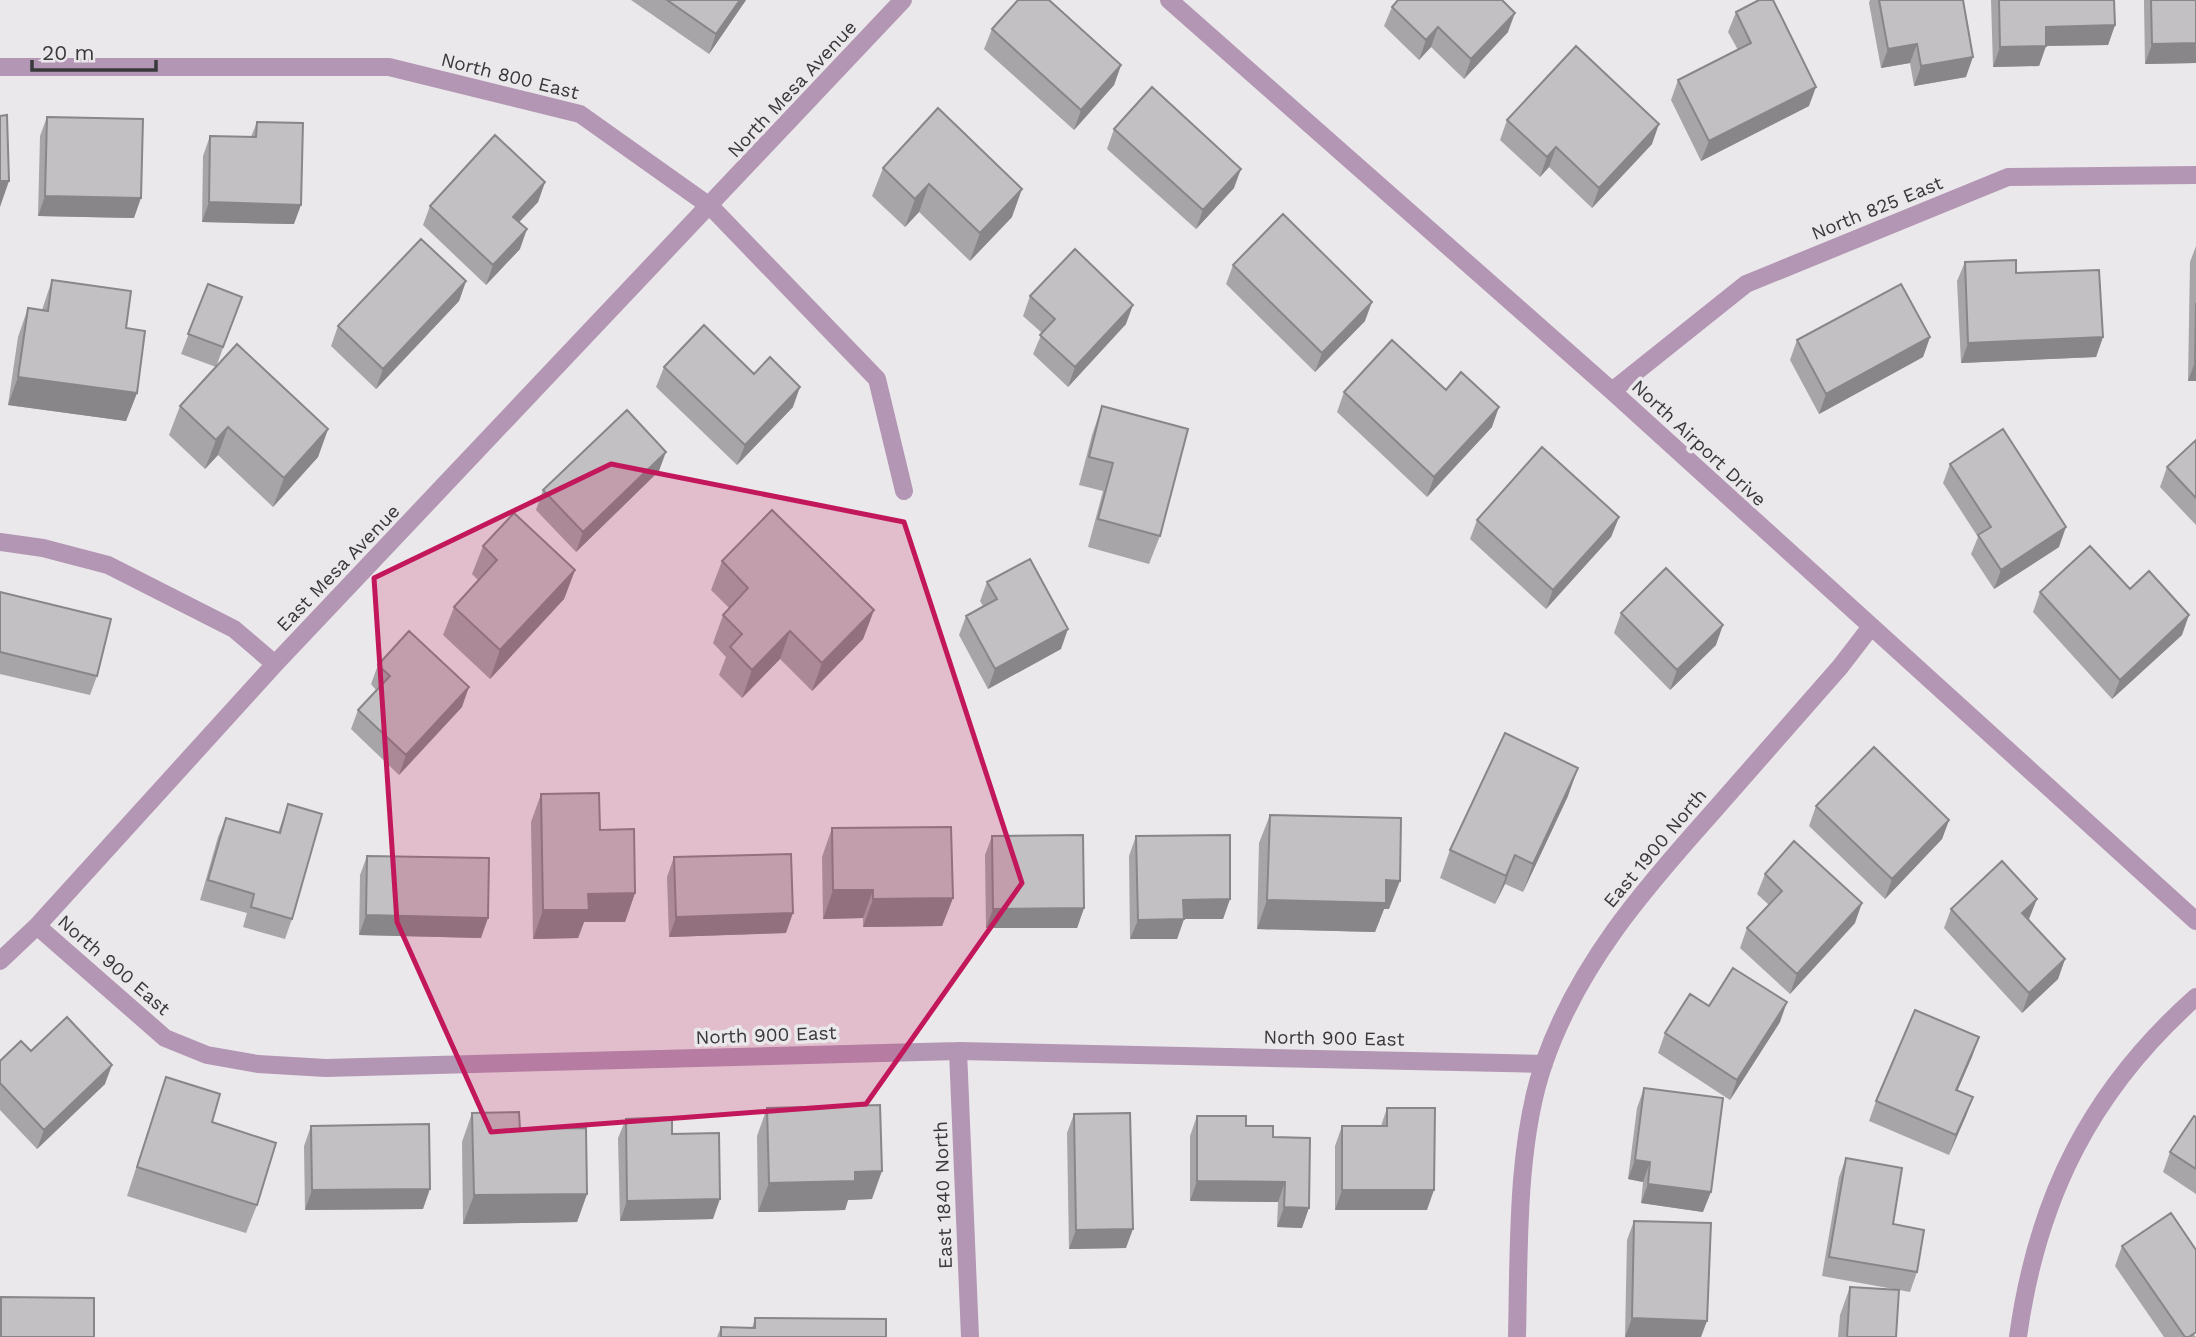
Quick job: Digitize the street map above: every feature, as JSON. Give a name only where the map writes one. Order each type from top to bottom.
[{"type":"street","name":"North Mesa Avenue","points":[[711,207],[903,0]]},
{"type":"street","name":"North Airport Drive","points":[[1169,0],[1612,391],[1870,628],[2196,921]]},
{"type":"street","name":"North 800 East","points":[[0,67],[389,67],[580,114],[711,207],[877,379],[904,491]]},
{"type":"street","name":"North 825 East","points":[[1612,391],[1746,284],[2008,177],[2196,175]]},
{"type":"street","name":"East Mesa Avenue","points":[[0,961],[37,926],[275,664],[711,207]]},
{"type":"street","points":[[0,542],[43,548],[108,565],[234,629],[275,664]]},
{"type":"street","name":"East 1900 North","points":[[1517,1337],[1520,1205],[1532,1111],[1544,1064],[1595,957],[1632,903],[1840,667],[1870,628]]},
{"type":"street","name":"North 900 East","points":[[37,926],[164,1038],[207,1055],[258,1064],[326,1068],[958,1051],[1544,1064]]},
{"type":"street","points":[[2018,1337],[2035,1247],[2056,1186],[2089,1122],[2128,1066],[2163,1025],[2196,997]]},
{"type":"street","name":"East 1840 North","points":[[958,1051],[970,1337]]},
{"type":"highlighted area","points":[[611,464],[904,522],[1022,883],[866,1104],[491,1132],[397,922],[374,578]]},
{"type":"building","points":[[667,0],[740,0],[716,34]]},
{"type":"building","points":[[1018,0],[1049,0],[1121,65],[1081,110],[992,29]]},
{"type":"building","points":[[1398,0],[1502,0],[1515,13],[1471,59],[1438,27],[1426,40],[1392,7]]},
{"type":"building","points":[[1759,0],[1773,0],[1816,87],[1709,141],[1678,80],[1751,43],[1736,12]]},
{"type":"building","points":[[1879,0],[1963,0],[1973,57],[1921,66],[1917,44],[1888,49]]},
{"type":"building","points":[[1999,0],[2114,0],[2115,25],[2046,27],[2046,46],[2000,47]]},
{"type":"building","points":[[2151,0],[2196,0],[2196,43],[2152,44]]},
{"type":"building","points":[[1576,46],[1659,124],[1599,188],[1556,147],[1547,157],[1507,120]]},
{"type":"building","points":[[1152,87],[1241,169],[1203,210],[1114,129]]},
{"type":"building","points":[[938,108],[1022,189],[980,233],[929,184],[915,199],[883,168]]},
{"type":"building","points":[[7,115],[9,181],[0,181],[0,116]]},
{"type":"building","points":[[47,117],[143,119],[141,198],[45,196]]},
{"type":"building","points":[[257,122],[303,123],[301,205],[209,202],[210,136],[256,137]]},
{"type":"building","points":[[495,135],[545,182],[513,217],[527,229],[493,265],[430,206]]},
{"type":"building","points":[[1283,214],[1372,302],[1322,353],[1233,265]]},
{"type":"building","points":[[421,239],[466,281],[383,369],[338,326]]},
{"type":"building","points":[[1075,249],[1133,305],[1075,367],[1040,335],[1055,319],[1030,296]]},
{"type":"building","points":[[2016,260],[2016,273],[2099,270],[2103,337],[1968,343],[1965,262]]},
{"type":"building","points":[[52,280],[131,291],[126,328],[145,331],[137,393],[18,377],[28,308],[48,311]]},
{"type":"building","points":[[208,284],[242,297],[223,347],[188,334]]},
{"type":"building","points":[[1901,284],[1930,337],[1826,394],[1797,340]]},
{"type":"building","points":[[704,325],[754,374],[770,357],[800,387],[745,445],[664,367]]},
{"type":"building","points":[[1392,340],[1446,390],[1461,372],[1499,407],[1434,477],[1344,392]]},
{"type":"building","points":[[237,344],[328,429],[284,478],[228,427],[216,440],[180,406]]},
{"type":"building","points":[[1102,406],[1188,429],[1160,536],[1098,519],[1113,463],[1089,457]]},
{"type":"building","points":[[627,410],[666,452],[583,532],[543,490]]},
{"type":"building","points":[[2003,429],[2066,527],[2001,570],[1978,535],[1991,527],[1950,464]]},
{"type":"building","points":[[2196,440],[2196,498],[2167,467]]},
{"type":"building","points":[[1542,447],[1619,517],[1553,590],[1477,520]]},
{"type":"building","points":[[772,510],[874,610],[822,663],[790,631],[752,670],[730,647],[742,634],[723,615],[748,588],[722,561]]},
{"type":"building","points":[[514,513],[575,570],[500,650],[454,607],[497,560],[483,546]]},
{"type":"building","points":[[2090,546],[2130,589],[2149,571],[2189,615],[2120,680],[2040,592]]},
{"type":"building","points":[[1030,559],[1068,629],[995,669],[966,616],[997,599],[987,582]]},
{"type":"building","points":[[1666,568],[1723,625],[1677,670],[1621,613]]},
{"type":"building","points":[[0,592],[111,619],[97,676],[0,652]]},
{"type":"building","points":[[409,631],[469,687],[406,755],[358,710],[390,676],[378,665]]},
{"type":"building","points":[[1505,733],[1578,768],[1533,864],[1515,855],[1506,876],[1450,850]]},
{"type":"building","points":[[1874,747],[1949,820],[1892,879],[1816,806]]},
{"type":"building","points":[[599,793],[600,830],[634,829],[635,893],[588,894],[589,910],[543,910],[541,794]]},
{"type":"building","points":[[288,804],[322,814],[292,919],[251,907],[254,894],[208,880],[226,818],[280,833]]},
{"type":"building","points":[[1270,815],[1401,818],[1400,881],[1386,880],[1386,903],[1267,900]]},
{"type":"building","points":[[951,827],[953,898],[873,899],[873,890],[833,890],[832,828]]},
{"type":"building","points":[[1083,835],[1084,908],[993,909],[992,836]]},
{"type":"building","points":[[1230,835],[1230,899],[1183,900],[1184,919],[1138,920],[1136,836]]},
{"type":"building","points":[[1794,841],[1862,903],[1797,974],[1747,928],[1782,891],[1765,874]]},
{"type":"building","points":[[791,854],[793,913],[676,917],[674,857]]},
{"type":"building","points":[[367,856],[489,858],[488,918],[366,915]]},
{"type":"building","points":[[2002,861],[2037,899],[2022,913],[2065,959],[2029,993],[1951,909]]},
{"type":"building","points":[[1733,968],[1787,1002],[1737,1080],[1665,1033],[1690,994],[1709,1006]]},
{"type":"building","points":[[1915,1010],[1979,1037],[1956,1090],[1973,1097],[1956,1135],[1876,1101]]},
{"type":"building","points":[[67,1017],[112,1065],[44,1130],[0,1083],[0,1061],[21,1041],[31,1051]]},
{"type":"building","points":[[166,1077],[220,1094],[212,1122],[276,1143],[257,1205],[137,1167]]},
{"type":"building","points":[[1644,1088],[1723,1098],[1711,1192],[1648,1184],[1650,1162],[1635,1160]]},
{"type":"building","points":[[880,1105],[882,1171],[855,1172],[855,1181],[769,1183],[767,1108]]},
{"type":"building","points":[[1387,1108],[1435,1108],[1434,1190],[1342,1190],[1342,1126],[1387,1126]]},
{"type":"building","points":[[519,1112],[520,1129],[586,1128],[587,1194],[474,1195],[472,1113]]},
{"type":"building","points":[[1130,1113],[1133,1229],[1076,1230],[1074,1114]]},
{"type":"building","points":[[1197,1116],[1246,1116],[1246,1126],[1273,1126],[1273,1137],[1310,1138],[1309,1208],[1284,1207],[1285,1182],[1197,1181]]},
{"type":"building","points":[[2194,1116],[2196,1117],[2196,1169],[2170,1152]]},
{"type":"building","points":[[672,1117],[672,1134],[719,1133],[720,1199],[627,1201],[626,1119]]},
{"type":"building","points":[[429,1124],[430,1189],[312,1190],[311,1126]]},
{"type":"building","points":[[1846,1158],[1902,1168],[1893,1224],[1924,1230],[1917,1272],[1829,1257]]},
{"type":"building","points":[[2171,1213],[2196,1250],[2196,1332],[2189,1337],[2185,1337],[2122,1246]]},
{"type":"building","points":[[1634,1221],[1711,1223],[1707,1321],[1632,1318]]},
{"type":"building","points":[[1850,1287],[1899,1290],[1896,1337],[1847,1337]]},
{"type":"building","points":[[1,1297],[94,1298],[94,1337],[1,1337]]},
{"type":"building","points":[[755,1318],[886,1319],[886,1337],[721,1337],[721,1327],[755,1328]]}]
